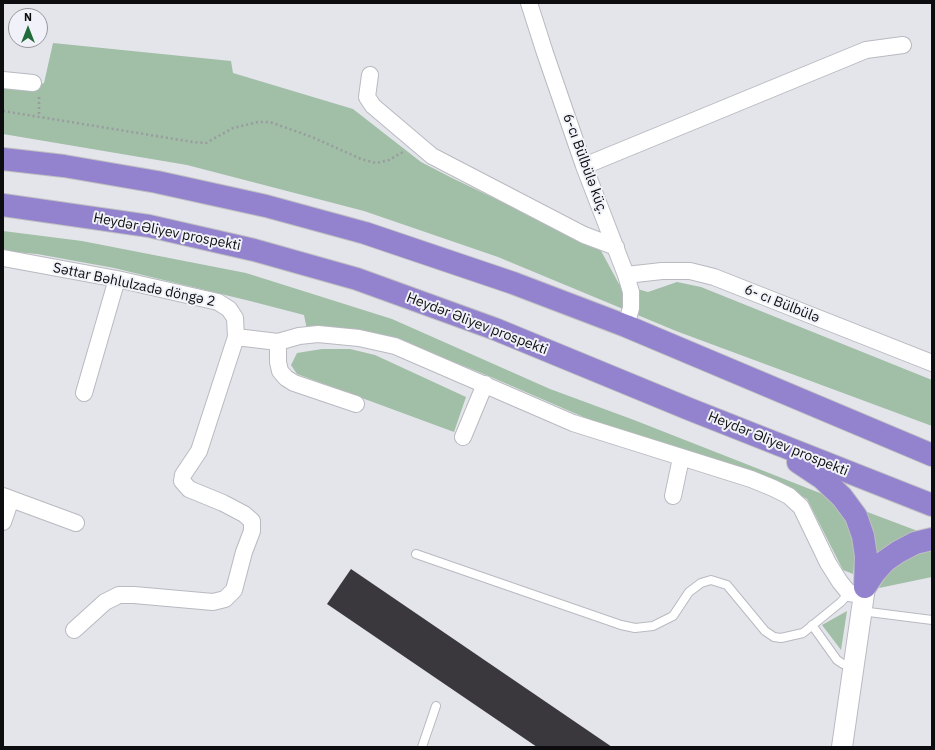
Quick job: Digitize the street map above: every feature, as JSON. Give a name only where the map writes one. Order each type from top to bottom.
[{"type":"highway","points":[[3,159],[64,166],[157,182],[266,206],[365,233],[513,283],[626,326],[932,455]]},
{"type":"highway","name":"Heydər Əliyev prospekti","points":[[3,205],[149,226],[254,250],[357,280],[495,329],[689,409],[932,505]]},
{"type":"highway","points":[[689,409],[789,456],[822,478],[842,497],[856,516],[863,536],[866,556],[859,596]]},
{"type":"highway","points":[[859,596],[875,572],[885,561],[915,543],[932,539]]},
{"type":"street","name":"6-cı Bülbülə küç.","points":[[529,3],[584,166],[626,275],[631,292],[631,308],[626,326]]},
{"type":"street","points":[[584,166],[866,50],[903,45]]},
{"type":"street","points":[[370,75],[367,97],[373,106],[432,156],[541,214],[584,235],[616,247]]},
{"type":"street","points":[[3,80],[33,83]]},
{"type":"street","name":"Səttar Bəhlulzadə döngə 2","points":[[3,258],[117,279],[218,302],[228,309],[235,318],[236,336],[199,451],[183,475],[182,481],[189,489],[244,514],[252,521],[252,531],[244,552],[234,590],[225,600],[213,602],[119,595],[105,602],[74,630]]},
{"type":"street","name":"6- cı Bülbülə","points":[[626,275],[662,271],[690,271],[714,277],[932,363]]},
{"type":"street","points":[[84,393],[117,279]]},
{"type":"street","points":[[236,336],[278,342],[299,336],[318,334],[359,338],[395,346],[573,423],[751,479],[790,496],[801,508],[828,563],[840,582],[859,596],[853,668],[842,747]]},
{"type":"street","points":[[278,342],[278,362],[280,371],[286,378],[294,383],[356,404]]},
{"type":"street","points":[[463,437],[485,384]]},
{"type":"street","points":[[674,496],[681,458]]},
{"type":"street","points":[[3,522],[7,498],[76,523]]},
{"type":"lane","points":[[416,554],[621,625],[635,628],[653,626],[673,616],[689,592],[701,583],[712,580],[727,585],[765,631],[774,637],[781,638],[803,632],[841,602],[859,596],[932,620]]},
{"type":"lane","points":[[812,625],[838,660],[853,668]]},
{"type":"lane","points":[[422,747],[436,706]]},
{"type":"path","points":[[3,111],[206,143],[233,128],[258,122],[270,122],[312,137],[361,159],[376,163],[389,160],[416,143]]},
{"type":"green space","points":[[53,43],[231,61],[233,73],[353,109],[421,162],[600,249],[619,284],[648,292],[677,282],[701,287],[932,380],[932,426],[676,331],[498,257],[364,211],[187,165],[3,134],[3,87],[29,89],[44,83]]},
{"type":"green space","points":[[3,231],[82,241],[246,273],[392,319],[550,389],[634,420],[825,495],[844,514],[856,547],[853,574],[843,570],[807,499],[791,490],[588,419],[491,377],[399,340],[307,330],[304,315],[114,268],[37,254],[3,251]]},
{"type":"green space","points":[[322,349],[350,349],[375,355],[466,397],[454,432],[297,374],[291,365],[297,353]]},
{"type":"green space","points":[[862,510],[923,533],[871,567]]},
{"type":"green space","points":[[932,549],[932,577],[879,588],[888,572],[905,558],[925,550]]},
{"type":"green space","points":[[847,611],[841,650],[822,625]]},
{"type":"building","points":[[351,569],[612,747],[537,747],[327,604]]}]
